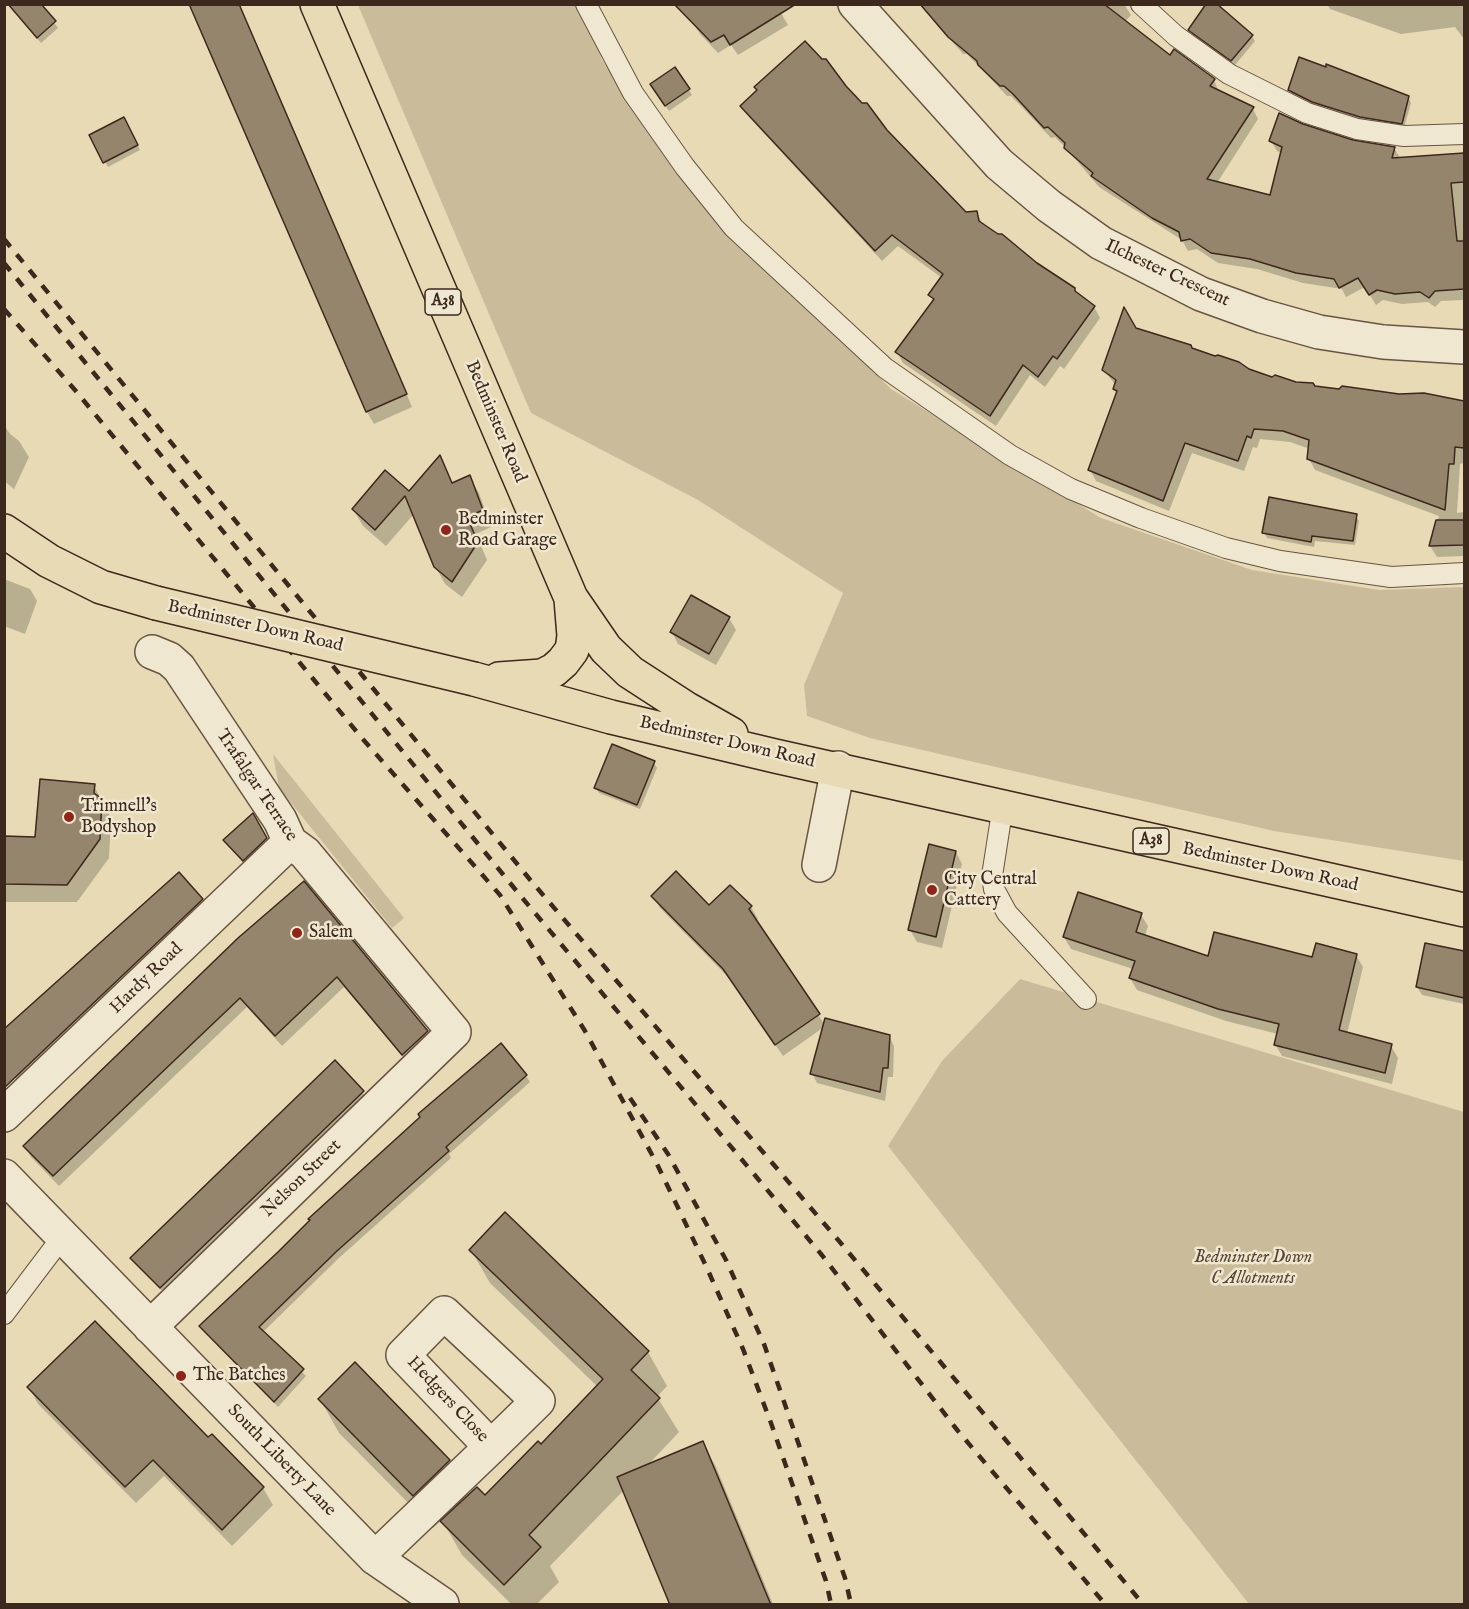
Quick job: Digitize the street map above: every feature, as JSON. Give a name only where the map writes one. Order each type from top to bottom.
[{"type":"highway","name":"Bedminster Road","points":[[317,4],[571,598],[606,649],[630,672],[687,710],[775,756]]},
{"type":"highway","name":"Bedminster Down Road","points":[[4,531],[49,561],[101,587],[156,603],[474,679],[611,717],[775,756],[838,768],[1159,843],[1464,910]]},
{"type":"highway","name":"A38","points":[[474,679],[528,679],[554,670],[572,650],[571,598]]},
{"type":"street","name":"Ilchester Crescent","points":[[855,4],[999,164],[1049,206],[1101,243],[1201,294],[1262,316],[1319,332],[1383,342],[1464,347]]},
{"type":"street","name":"Trafalgar Terrace","points":[[152,652],[169,659],[179,668],[280,820],[290,842],[305,853],[454,1032]]},
{"type":"street","points":[[819,865],[838,768]]},
{"type":"street","name":"Hardy Road","points":[[4,1115],[290,842]]},
{"type":"street","name":"Nelson Street","points":[[150,1326],[454,1032]]},
{"type":"street","name":"South Liberty Lane","points":[[4,1176],[375,1558],[442,1605]]},
{"type":"street","name":"Hedgers Close","points":[[375,1558],[491,1447]]},
{"type":"lane","points":[[586,4],[599,33],[633,93],[685,167],[734,228],[885,368],[1010,455],[1071,489],[1141,519],[1226,548],[1280,561],[1391,577],[1464,573]]},
{"type":"lane","points":[[1141,4],[1176,36],[1229,74],[1307,113],[1357,129],[1404,136],[1464,134]]},
{"type":"lane","points":[[1003,805],[992,876],[994,889],[1007,913],[1086,999]]},
{"type":"lane","points":[[4,1314],[63,1236]]},
{"type":"green space","points":[[358,5],[581,5],[602,60],[692,191],[891,389],[1101,518],[1252,570],[1379,590],[1464,587],[1464,861],[1274,831],[870,738],[807,716],[804,685],[843,593],[698,500],[531,413]]},
{"type":"green space","points":[[273,754],[404,918],[392,928],[279,788]]},
{"type":"green space","name":"Bedminster Down C Allotments","points":[[1020,979],[1464,1112],[1464,1604],[1249,1604],[888,1146],[942,1061]]},
{"type":"building","points":[[8,4],[41,4],[56,21],[37,38]]},
{"type":"building","points":[[189,4],[239,4],[407,394],[366,412]]},
{"type":"building","points":[[674,4],[796,4],[730,45],[724,35],[711,42]]},
{"type":"building","points":[[920,4],[1104,4],[1170,55],[1174,49],[1215,79],[1210,86],[1254,107],[1207,179],[1270,195],[1282,147],[1269,141],[1279,113],[1303,124],[1353,140],[1395,147],[1392,158],[1464,153],[1464,182],[1451,183],[1457,241],[1464,241],[1464,289],[1435,291],[1429,298],[1420,292],[1395,294],[1377,290],[1369,295],[1358,278],[1339,288],[1334,279],[1296,273],[1250,259],[1211,253],[1190,239],[1181,241],[1179,232],[1152,218],[1091,176],[1093,173],[1064,148],[1065,143],[1048,127],[1044,128],[1013,94],[1004,86],[1000,86],[978,65],[977,61],[948,37]]},
{"type":"building","points":[[1206,4],[1217,4],[1253,35],[1231,61],[1188,30]]},
{"type":"building","points":[[805,41],[822,59],[826,59],[846,86],[862,103],[867,103],[887,130],[966,212],[977,211],[979,221],[998,234],[1002,234],[1037,263],[1075,288],[1075,291],[1095,306],[1057,359],[1053,356],[1038,377],[1023,365],[990,416],[895,352],[934,299],[928,295],[943,274],[892,235],[875,251],[740,106],[757,90],[754,87]]},
{"type":"building","points":[[1299,57],[1326,67],[1326,64],[1409,96],[1402,124],[1360,117],[1312,102],[1288,90]]},
{"type":"building","points":[[675,67],[690,89],[665,106],[650,84]]},
{"type":"building","points":[[124,117],[138,145],[103,163],[89,135]]},
{"type":"building","points":[[1124,307],[1136,328],[1191,345],[1192,348],[1215,356],[1239,362],[1249,369],[1272,377],[1275,375],[1296,382],[1339,389],[1342,386],[1399,394],[1424,393],[1464,401],[1464,448],[1455,447],[1454,464],[1449,464],[1445,510],[1307,459],[1309,440],[1283,431],[1254,429],[1251,438],[1247,436],[1238,461],[1185,443],[1163,501],[1088,470],[1117,391],[1113,389],[1116,380],[1102,370]]},
{"type":"building","name":"Bedminster Road Garage","points":[[440,455],[452,483],[470,475],[483,510],[467,517],[478,542],[452,582],[434,567],[405,496],[375,530],[352,509],[385,470],[409,491]]},
{"type":"building","points":[[1269,497],[1357,514],[1353,541],[1312,536],[1311,542],[1262,533]]},
{"type":"building","points":[[1436,520],[1464,520],[1464,545],[1429,546]]},
{"type":"building","points":[[691,595],[730,617],[709,654],[670,632]]},
{"type":"building","points":[[612,744],[655,761],[637,805],[594,788]]},
{"type":"building","name":"Trimnell's Bodyshop","points":[[40,779],[95,784],[94,793],[102,799],[100,839],[67,885],[4,884],[4,836],[35,837]]},
{"type":"building","points":[[253,813],[267,838],[243,861],[223,840]]},
{"type":"building","name":"City Central Cattery","points":[[929,844],[956,851],[936,937],[908,930]]},
{"type":"building","points":[[676,871],[709,905],[730,885],[752,906],[749,909],[820,1014],[775,1045],[723,969],[651,896]]},
{"type":"building","points":[[179,872],[203,899],[4,1088],[4,1029]]},
{"type":"building","points":[[304,881],[428,1031],[402,1055],[337,977],[275,1036],[240,998],[53,1176],[23,1146],[238,938]]},
{"type":"building","points":[[1078,892],[1142,913],[1136,932],[1208,956],[1214,932],[1312,957],[1316,943],[1357,954],[1339,1030],[1392,1044],[1385,1073],[1274,1045],[1279,1024],[1218,1009],[1129,978],[1135,961],[1063,937]]},
{"type":"building","points":[[1425,943],[1464,951],[1464,998],[1416,987]]},
{"type":"building","points":[[825,1018],[890,1035],[888,1068],[883,1068],[880,1092],[810,1074]]},
{"type":"building","points":[[501,1043],[527,1075],[446,1147],[449,1151],[337,1251],[259,1327],[304,1369],[274,1402],[199,1326],[278,1252],[310,1220],[308,1219],[420,1117],[418,1114]]},
{"type":"building","points":[[335,1060],[364,1091],[160,1288],[130,1258]]},
{"type":"building","points":[[505,1212],[649,1351],[631,1370],[660,1398],[529,1535],[541,1547],[504,1585],[440,1521],[477,1487],[485,1495],[538,1441],[541,1444],[603,1379],[469,1250]]},
{"type":"building","points":[[95,1321],[208,1437],[212,1434],[264,1487],[222,1530],[153,1460],[125,1487],[27,1387]]},
{"type":"building","points":[[355,1362],[450,1460],[413,1496],[318,1399]]},
{"type":"building","points":[[703,1441],[771,1605],[670,1605],[617,1477]]},
{"type":"railway","points":[[4,239],[532,882],[839,1241],[1143,1604]]},
{"type":"railway","points":[[4,263],[519,894],[821,1254],[958,1431],[1105,1604]]},
{"type":"railway","points":[[4,309],[75,390],[361,737],[500,895],[585,1031],[657,1164],[706,1266],[743,1349],[771,1423],[826,1581],[831,1604]]},
{"type":"railway","points":[[630,1098],[668,1154],[726,1260],[764,1344],[845,1578],[851,1604]]},
{"type":"place","name":"Bedminster Road Garage","points":[[446,530]]},
{"type":"place","name":"Trimnell's Bodyshop","points":[[69,817]]},
{"type":"place","name":"City Central Cattery","points":[[932,890]]},
{"type":"place","name":"Salem","points":[[297,933]]},
{"type":"place","name":"The Batches","points":[[181,1376]]}]
